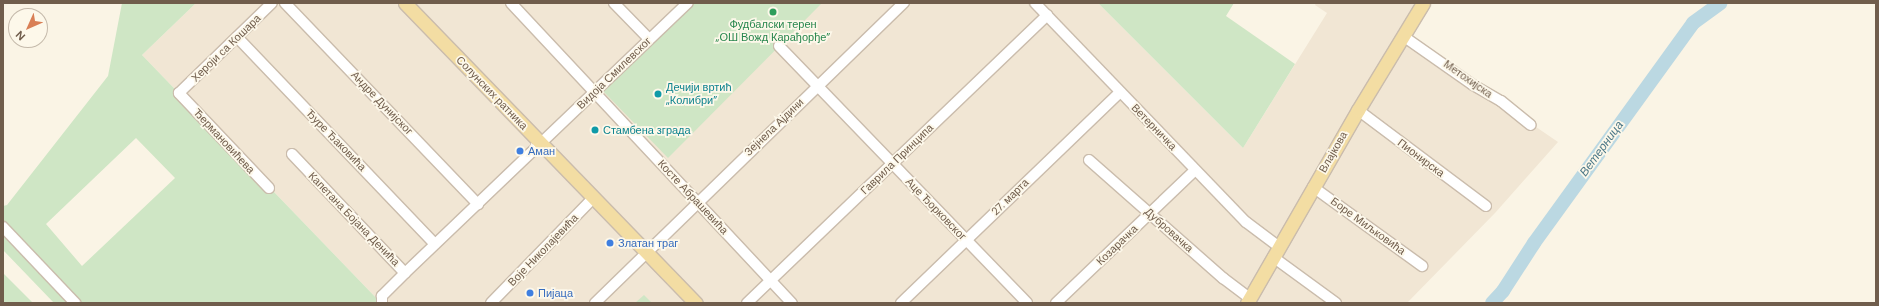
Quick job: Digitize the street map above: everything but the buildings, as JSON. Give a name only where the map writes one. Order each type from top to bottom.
[{"type":"main road","name":"Солунских ратника","points":[[405,3],[696,303]]},
{"type":"main road","name":"Влајкова","points":[[1248,301],[1275,251],[1422,3]]},
{"type":"street","name":"Хероји са Кошара","points":[[179,93],[272,3]]},
{"type":"street","name":"Андре Дунијског","points":[[285,3],[478,204]]},
{"type":"street","name":"Косте Абрашевића","points":[[511,3],[792,303]]},
{"type":"street","points":[[614,3],[649,39]]},
{"type":"street","name":"Видоја Смилевског","points":[[542,143],[688,3]]},
{"type":"street","name":"Зејнела Ајдини","points":[[595,303],[817,85],[904,3]]},
{"type":"street","name":"Ветерничка","points":[[1035,3],[1275,251],[1336,303]]},
{"type":"street","name":"Гаврила Принципа","points":[[747,303],[1046,15]]},
{"type":"street","name":"Метохијска","points":[[1403,36],[1473,85],[1501,101],[1532,125]]},
{"type":"street","name":"Ђуре Ђаковића","points":[[237,37],[435,244]]},
{"type":"street","name":"Аце Ђорковског","points":[[779,46],[1027,303]]},
{"type":"street","name":"27. марта","points":[[901,303],[1120,92]]},
{"type":"street","name":"Ђермановићева","points":[[179,93],[269,188]]},
{"type":"street","name":"Пионирска","points":[[1358,110],[1486,206]]},
{"type":"street","points":[[405,273],[542,143]]},
{"type":"street","name":"Капетана Бојана Денића","points":[[292,154],[405,273],[382,296],[382,303]]},
{"type":"street","name":"Дубровачка","points":[[1090,160],[1248,301]]},
{"type":"street","name":"Козарачка","points":[[1056,303],[1195,170]]},
{"type":"street","name":"Боре Миљковића","points":[[1313,186],[1422,266]]},
{"type":"street","name":"Воје Николајевића","points":[[491,303],[594,197]]},
{"type":"street","points":[[3,227],[75,303]]},
{"type":"shaded area","points":[[196,3],[1098,3],[1243,148],[1327,13],[1315,5],[1316,3],[1423,3],[1403,36],[1558,142],[1495,213],[1407,303],[381,303],[142,55]]},
{"type":"green space","points":[[122,3],[196,3],[142,55],[381,303],[54,303],[3,250],[3,206],[7,205],[108,76]],"holes":[[[136,138],[175,178],[82,266],[46,224]]]},
{"type":"green space","points":[[695,3],[822,3],[668,158],[603,91]]},
{"type":"green space","points":[[1098,3],[1234,3],[1226,16],[1295,64],[1243,148]]},
{"type":"green space","points":[[3,273],[33,303],[3,303]]},
{"type":"green space","points":[[644,295],[652,303],[635,303]]},
{"type":"waterway","name":"Ветерница","points":[[1492,303],[1503,291],[1534,243],[1693,23],[1721,3]]},
{"type":"place","name":"Фудбалски терен „ОШ Вожд Карађорђе”","points":[[773,12]]},
{"type":"place","name":"Дечији вртић „Колибри”","points":[[658,94]]},
{"type":"place","name":"Стамбена зграда","points":[[595,130]]},
{"type":"place","name":"Аман","points":[[520,151]]},
{"type":"place","name":"Златан траг","points":[[610,243]]},
{"type":"place","name":"Пијаца","points":[[530,293]]}]
